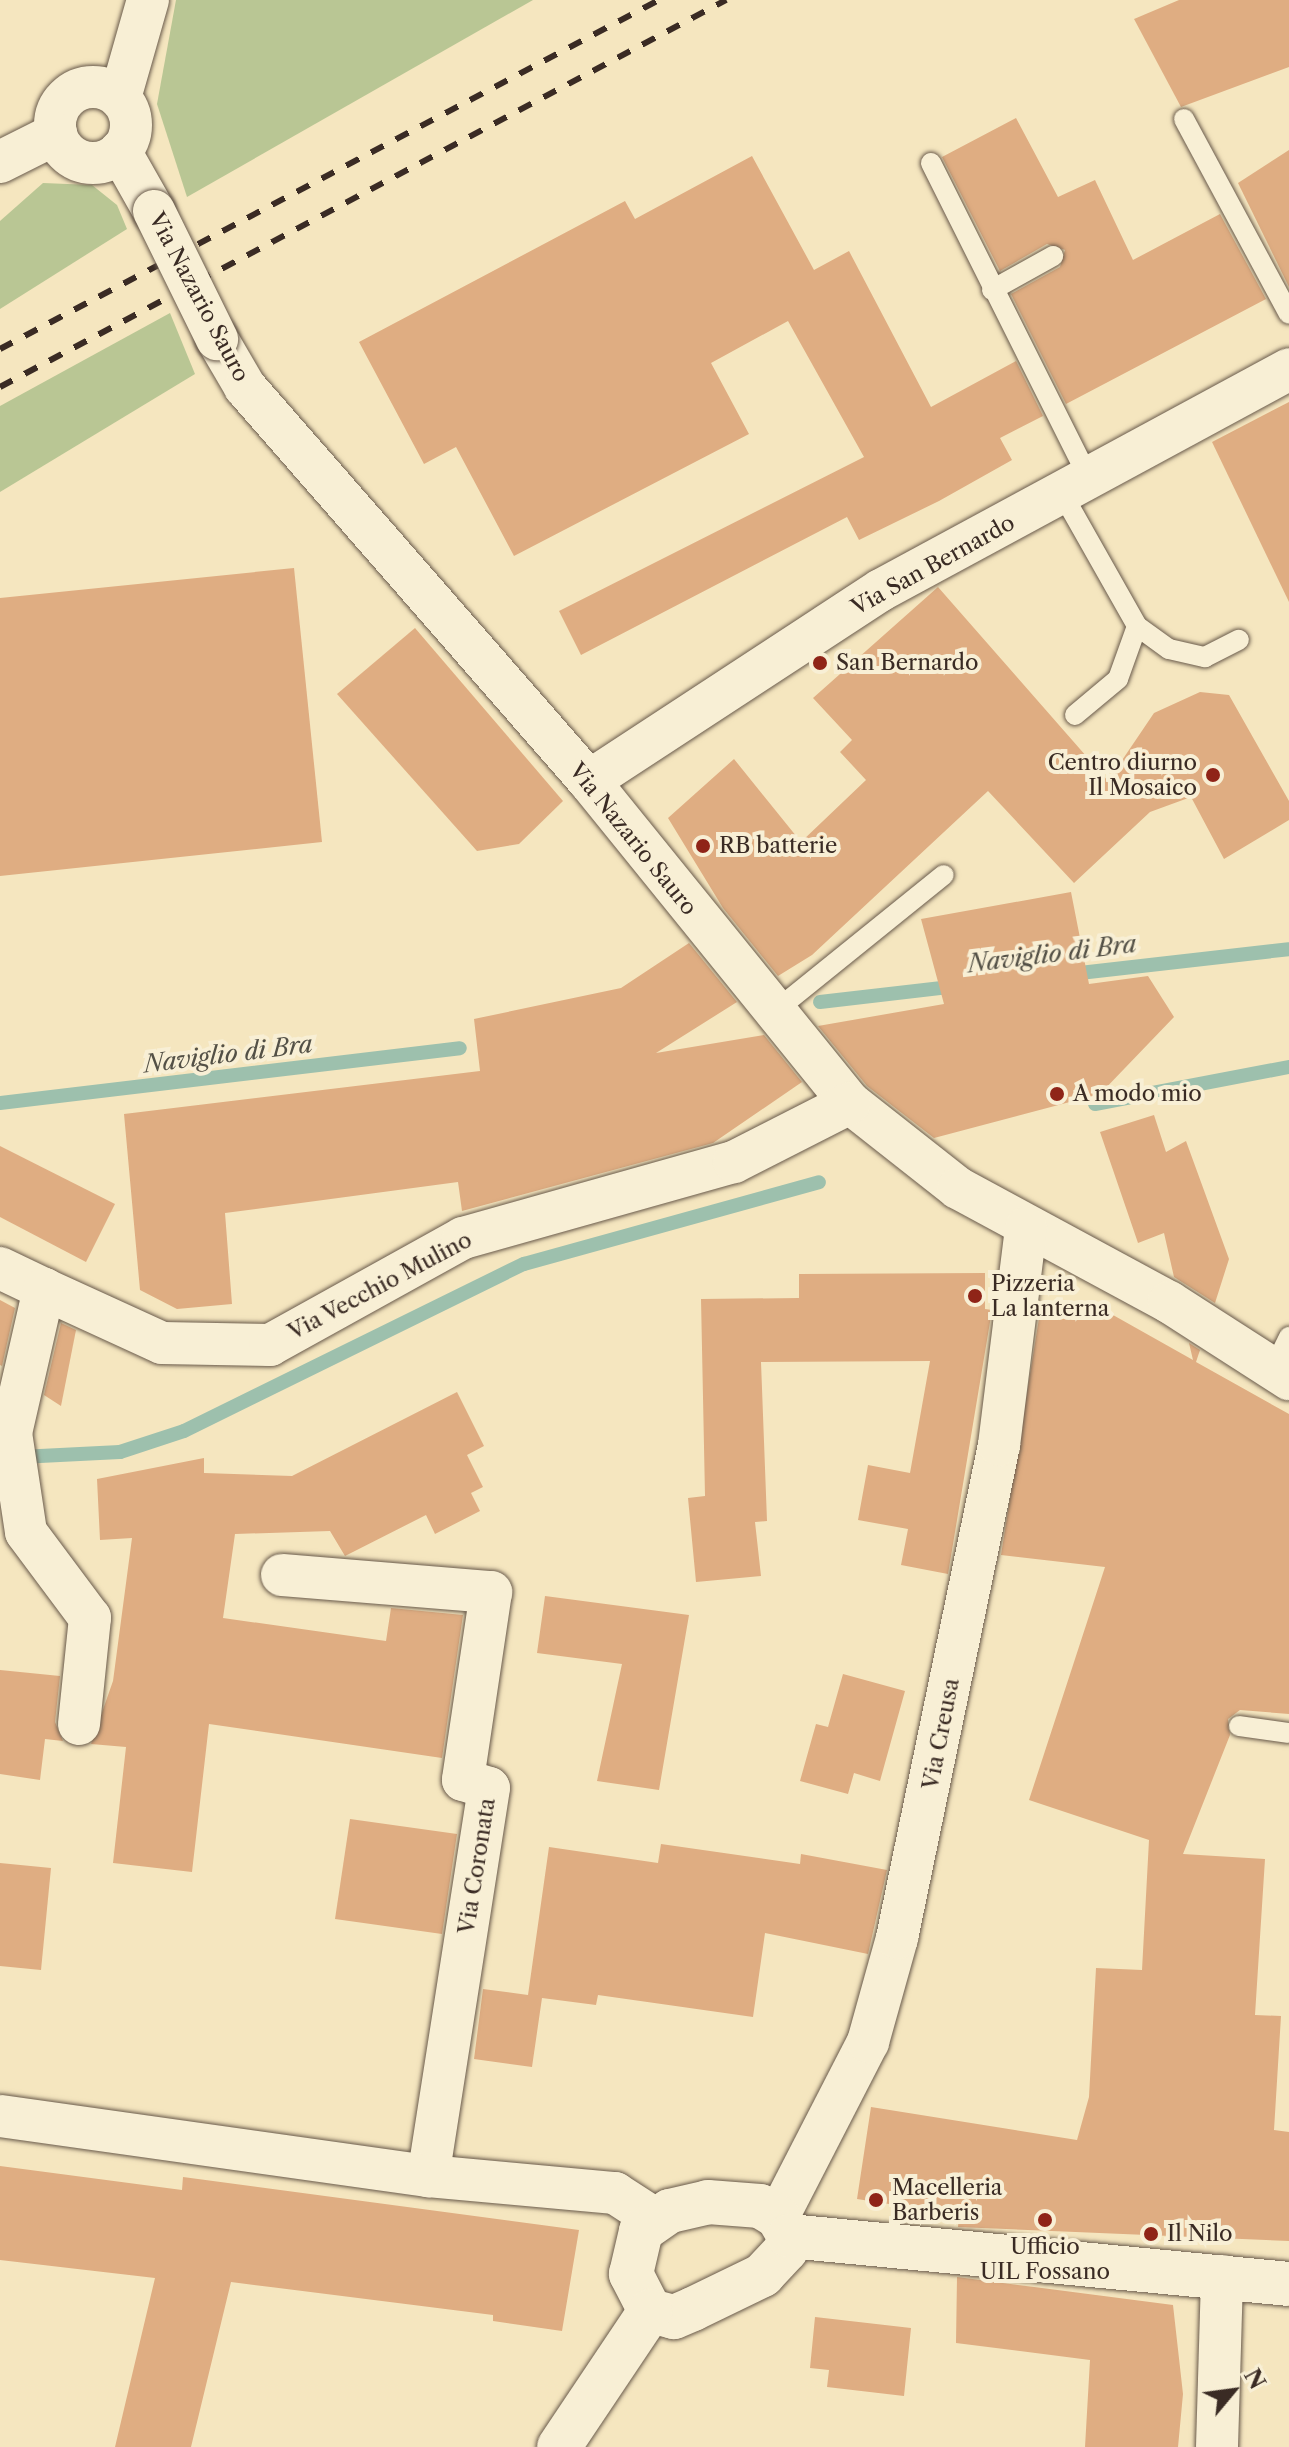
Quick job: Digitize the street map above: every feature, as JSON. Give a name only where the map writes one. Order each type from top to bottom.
[{"type":"main road","points":[[784,2227],[778,2262],[763,2275],[674,2317],[650,2311],[631,2274],[641,2231],[655,2219],[722,2202],[760,2206],[784,2227],[1289,2284]]},
{"type":"main road","points":[[559,2447],[650,2311]]},
{"type":"street","points":[[120,98],[148,0]]},
{"type":"street","points":[[99,87],[120,98],[131,122],[120,151],[103,162],[79,160],[56,134],[58,110],[73,92],[99,87]]},
{"type":"street","points":[[0,162],[56,134]]},
{"type":"street","name":"Via Nazario Sauro","points":[[120,151],[245,387],[589,781],[850,1103],[958,1188],[1026,1228],[1284,1362]]},
{"type":"street","name":"Via San Bernardo","points":[[589,781],[881,590],[1077,488],[1289,369]]},
{"type":"street","name":"Via Vecchio Mulino","points":[[0,1268],[162,1343],[270,1345],[463,1238],[734,1162],[850,1103]]},
{"type":"street","name":"Via Creusa","points":[[784,2227],[862,2055],[897,1938],[999,1445],[1026,1228]]},
{"type":"street","points":[[44,1289],[11,1433],[26,1532],[90,1618],[79,1724]]},
{"type":"street","name":"Via Coronata","points":[[282,1575],[491,1592],[463,1780],[489,1788],[428,2176]]},
{"type":"street","points":[[0,2116],[428,2176],[615,2193],[655,2219]]},
{"type":"street","points":[[1217,2447],[1222,2276]]},
{"type":"lane","points":[[1184,119],[1289,314]]},
{"type":"lane","points":[[931,163],[992,290],[1137,626],[1169,649],[1205,657],[1239,640]]},
{"type":"lane","points":[[992,290],[1053,256]]},
{"type":"lane","points":[[1075,715],[1118,679],[1137,626]]},
{"type":"lane","points":[[774,1012],[944,875]]},
{"type":"lane","points":[[1239,1726],[1289,1733]]},
{"type":"green space","points":[[176,0],[533,0],[187,197],[157,104]]},
{"type":"green space","points":[[43,183],[92,185],[117,205],[127,229],[0,309],[0,221]]},
{"type":"green space","points":[[170,313],[195,374],[0,492],[0,406]]},
{"type":"building","points":[[1179,0],[1289,0],[1289,67],[1181,107],[1134,19]]},
{"type":"building","points":[[1016,118],[1058,197],[1095,180],[1133,260],[1220,214],[1266,299],[1066,404],[1011,294],[1060,267],[1065,250],[1047,244],[1000,271],[942,157]]},
{"type":"building","points":[[1289,150],[1289,287],[1238,183]]},
{"type":"building","points":[[752,156],[814,270],[849,251],[931,407],[1016,361],[1043,416],[1000,438],[1012,460],[939,501],[859,540],[847,517],[581,655],[559,611],[864,457],[788,321],[711,363],[749,434],[514,556],[456,447],[424,464],[359,342],[625,201],[635,219]]},
{"type":"building","points":[[1289,402],[1289,602],[1212,442]]},
{"type":"building","points":[[294,568],[322,842],[0,876],[0,598]]},
{"type":"building","points":[[938,587],[1108,781],[1154,713],[1200,692],[1229,695],[1289,801],[1289,820],[1224,859],[1191,797],[1150,812],[1074,883],[988,791],[812,955],[778,976],[723,908],[668,818],[734,759],[801,842],[866,780],[840,752],[852,740],[813,698]]},
{"type":"building","points":[[415,628],[563,801],[519,844],[477,851],[337,694]]},
{"type":"building","points":[[1071,892],[1089,984],[1148,976],[1174,1017],[1100,1094],[934,1138],[867,1086],[818,1026],[944,1004],[921,919]]},
{"type":"building","points":[[689,943],[737,1002],[656,1053],[764,1035],[802,1082],[713,1143],[462,1211],[458,1182],[225,1213],[232,1304],[177,1309],[140,1290],[124,1114],[480,1071],[474,1019],[621,988]]},
{"type":"building","points":[[1154,1115],[1166,1152],[1186,1141],[1229,1259],[1215,1303],[1174,1277],[1164,1233],[1138,1243],[1100,1132]]},
{"type":"building","points":[[0,1146],[115,1204],[86,1262],[0,1217]]},
{"type":"building","points":[[985,1273],[985,1309],[992,1310],[948,1574],[901,1565],[908,1529],[858,1520],[868,1465],[910,1473],[930,1361],[761,1362],[767,1521],[755,1522],[761,1576],[696,1582],[688,1498],[705,1496],[701,1299],[799,1298],[799,1274]]},
{"type":"building","points":[[0,1300],[15,1308],[2,1366],[0,1365]]},
{"type":"building","points":[[1040,1312],[1113,1315],[1193,1360],[1189,1343],[1200,1350],[1196,1362],[1289,1414],[1289,1714],[1240,1710],[1228,1719],[1230,1735],[1183,1854],[1265,1859],[1255,2015],[1281,2016],[1274,2130],[1289,2132],[1289,2241],[958,2227],[959,2215],[857,2199],[871,2107],[1077,2140],[1089,2097],[1096,1968],[1142,1970],[1149,1840],[1029,1800],[1105,1567],[1001,1555]]},
{"type":"building","points":[[61,1323],[76,1330],[61,1406],[44,1395]]},
{"type":"building","points":[[457,1392],[484,1446],[467,1455],[483,1487],[471,1493],[480,1511],[435,1534],[426,1515],[345,1556],[330,1531],[235,1534],[223,1618],[386,1641],[391,1608],[463,1615],[442,1758],[209,1724],[192,1872],[113,1863],[126,1747],[91,1744],[113,1681],[132,1538],[100,1540],[97,1479],[204,1458],[204,1473],[292,1476]]},
{"type":"building","points":[[545,1596],[689,1615],[659,1790],[597,1781],[622,1664],[537,1653]]},
{"type":"building","points":[[0,1670],[60,1676],[55,1722],[63,1741],[45,1739],[40,1780],[0,1774]]},
{"type":"building","points":[[843,1674],[905,1691],[880,1781],[854,1773],[848,1794],[800,1781],[816,1724],[828,1727]]},
{"type":"building","points":[[350,1819],[457,1834],[442,1934],[335,1919]]},
{"type":"building","points":[[661,1844],[800,1864],[801,1854],[887,1870],[868,1954],[765,1933],[753,2017],[598,1995],[596,2005],[542,1998],[532,2067],[474,2059],[483,1989],[528,1995],[549,1847],[658,1863]]},
{"type":"building","points":[[0,1863],[51,1868],[41,1970],[0,1966]]},
{"type":"building","points":[[0,2166],[182,2190],[183,2177],[579,2230],[562,2331],[493,2321],[493,2315],[231,2282],[191,2447],[115,2447],[155,2278],[0,2260]]},
{"type":"building","points":[[957,2277],[1173,2305],[1183,2394],[1178,2447],[1085,2447],[1090,2360],[956,2343]]},
{"type":"building","points":[[815,2317],[911,2328],[904,2396],[827,2387],[829,2370],[810,2368]]},
{"type":"waterway","name":"Naviglio di Bra","points":[[1071,974],[1289,949]]},
{"type":"waterway","name":"Naviglio di Bra","points":[[820,1002],[959,986]]},
{"type":"waterway","name":"Naviglio di Bra","points":[[0,1103],[460,1048]]},
{"type":"waterway","points":[[1095,1104],[1289,1067]]},
{"type":"waterway","points":[[20,1457],[120,1452],[184,1431],[524,1264],[819,1182]]},
{"type":"railway","points":[[0,349],[659,0]]},
{"type":"railway","points":[[0,387],[726,0]]},
{"type":"place","name":"San Bernardo","points":[[820,663]]},
{"type":"place","name":"Centro diurno Il Mosaico","points":[[1213,775]]},
{"type":"place","name":"RB batterie","points":[[703,846]]},
{"type":"place","name":"A modo mio","points":[[1057,1094]]},
{"type":"place","name":"Pizzeria La lanterna","points":[[975,1296]]},
{"type":"place","name":"Macelleria Barberis","points":[[876,2200]]},
{"type":"place","name":"Ufficio UIL Fossano","points":[[1045,2220]]},
{"type":"place","name":"Il Nilo","points":[[1151,2234]]}]
